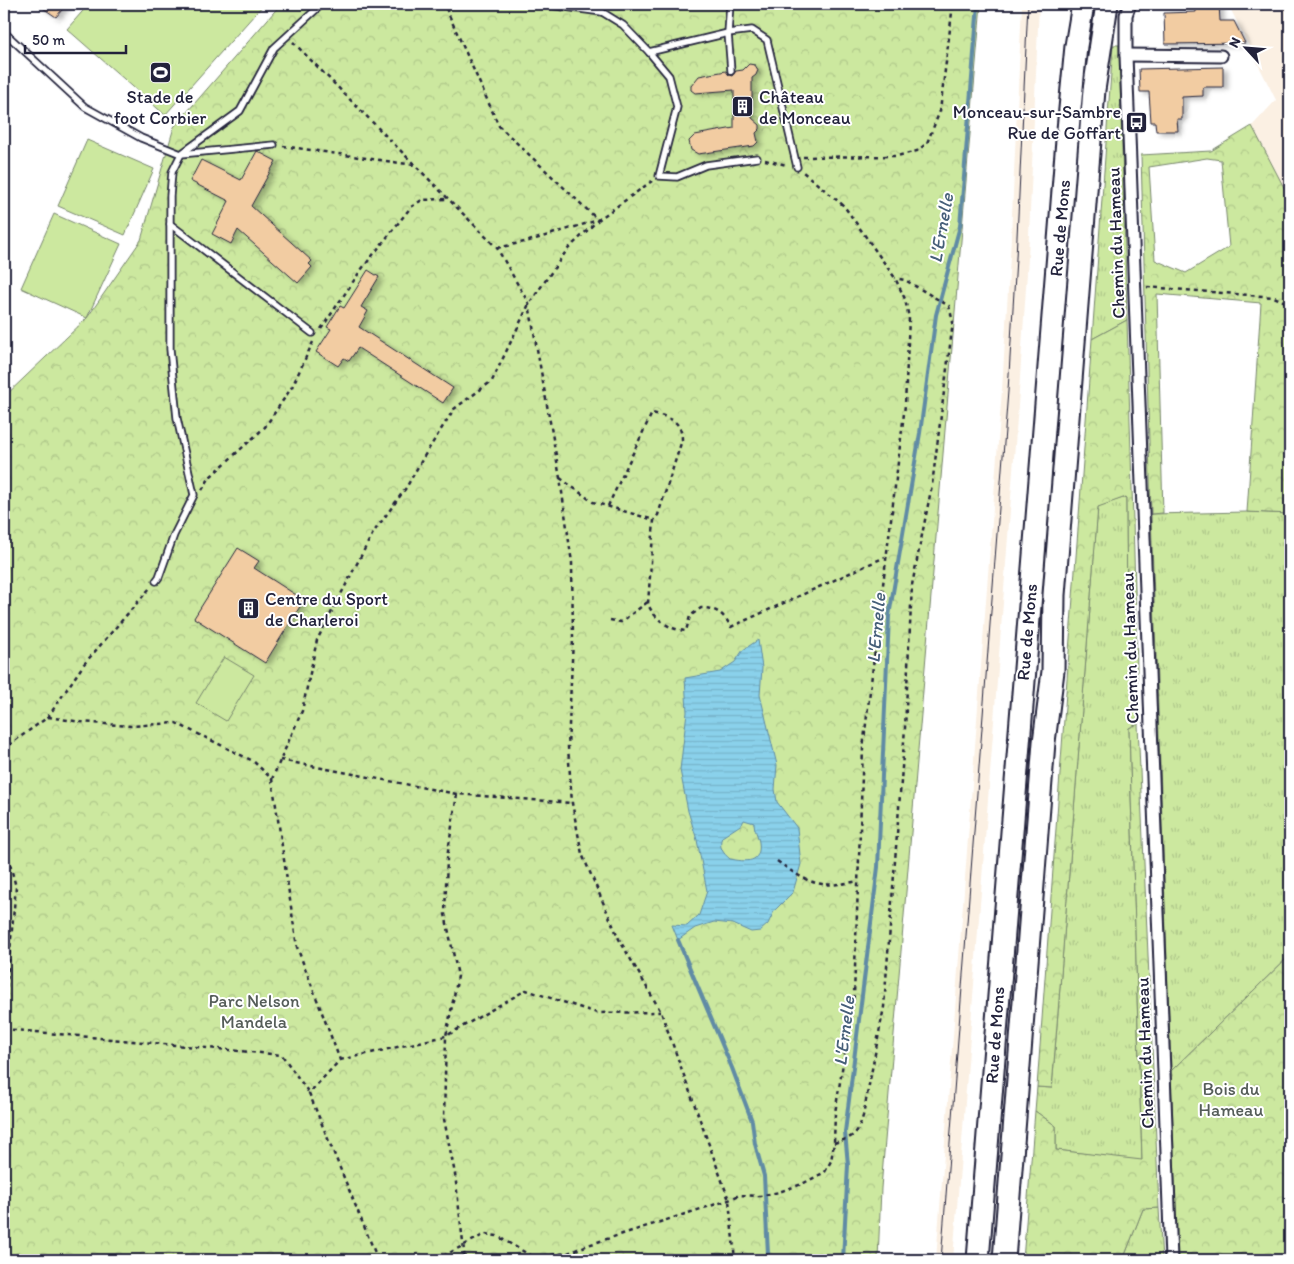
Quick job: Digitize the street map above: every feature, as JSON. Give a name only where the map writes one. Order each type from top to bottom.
[{"type":"highway","name":"Rue de Mons","points":[[978,1260],[1067,140],[1076,46],[1084,4]]},
{"type":"highway","name":"Rue de Mons","points":[[1004,1260],[1044,742],[1053,671],[1054,595],[1094,90],[1107,4]]},
{"type":"street","name":"Chemin du Hameau","points":[[1119,4],[1128,9],[1126,55],[1171,1260]]},
{"type":"street","points":[[1102,36],[1116,32],[1126,34]]},
{"type":"street","points":[[1126,55],[1221,56]]},
{"type":"lane","points":[[156,581],[174,535],[194,495],[177,418],[170,348],[172,172],[182,154],[240,111],[274,48],[322,4]]},
{"type":"lane","points":[[542,4],[602,12]]},
{"type":"lane","points":[[596,4],[602,12],[623,25],[650,52],[669,76],[677,107],[659,176],[678,176],[706,166],[757,158]]},
{"type":"lane","points":[[730,4],[728,34],[731,71]]},
{"type":"lane","points":[[650,52],[752,30],[767,40],[797,167]]},
{"type":"lane","points":[[4,32],[85,106],[141,138],[182,154],[274,145]]},
{"type":"lane","points":[[170,224],[314,335]]},
{"type":"path","points":[[444,4],[499,126],[598,220]]},
{"type":"path","points":[[794,157],[897,156],[917,151],[927,143],[940,111],[952,4]]},
{"type":"path","points":[[287,36],[497,248],[529,304],[560,478],[572,563],[574,601],[568,747],[572,803],[582,854],[619,939],[661,1012],[729,1200],[735,1260]]},
{"type":"path","points":[[274,145],[414,165]]},
{"type":"path","points":[[436,1260],[485,1234],[497,1236],[533,1257],[568,1253],[729,1200],[738,1195],[760,1196],[802,1184],[826,1172],[831,1160],[834,1143],[835,1113],[854,994],[863,748],[905,405],[909,318],[905,299],[895,278],[844,206],[797,167],[757,158]]},
{"type":"path","points":[[340,1060],[297,947],[272,779],[302,711],[317,640],[373,533],[406,488],[454,409],[492,381],[529,304],[567,250],[598,220],[659,176]]},
{"type":"path","points":[[321,329],[361,270],[412,207],[422,200],[448,199]]},
{"type":"path","points":[[497,248],[529,241],[598,220]]},
{"type":"path","points":[[834,1143],[850,1138],[860,1128],[884,1007],[905,728],[912,585],[932,486],[953,322],[949,306],[905,280],[895,278]]},
{"type":"path","points":[[1135,286],[1274,297],[1290,304]]},
{"type":"path","points":[[200,494],[210,477],[265,427],[292,387],[314,335]]},
{"type":"path","points":[[608,506],[652,413],[676,422],[681,428],[682,440],[658,514],[654,520],[648,601],[652,612],[658,620],[680,631],[686,631],[690,616],[701,608],[715,610],[726,617],[731,627],[886,557]]},
{"type":"path","points":[[560,478],[593,502],[654,520]]},
{"type":"path","points":[[4,752],[9,745],[48,717],[84,664],[156,581]]},
{"type":"path","points":[[610,620],[621,622],[648,601]]},
{"type":"path","points":[[48,717],[130,726],[176,723],[253,761],[272,779]]},
{"type":"path","points":[[280,760],[457,794],[572,803]]},
{"type":"path","points":[[457,794],[447,858],[445,914],[458,976],[446,1036],[444,1119],[454,1174],[465,1260]]},
{"type":"path","points":[[4,841],[16,887],[4,1013]]},
{"type":"path","points":[[777,861],[797,875],[815,883],[832,886],[858,881]]},
{"type":"path","points":[[309,1093],[340,1060],[446,1036],[526,990],[597,1013],[661,1012]]},
{"type":"path","points":[[4,1029],[282,1056],[309,1093],[378,1260]]},
{"type":"shaded area","points":[[1022,4],[1039,4],[1028,258],[1019,392],[953,1260],[936,1260],[1002,390]]},
{"type":"shaded area","points":[[1228,4],[1290,4],[1290,199],[1252,126],[1276,100]]},
{"type":"green space","name":"Stade de foot Corbier","points":[[89,4],[264,4],[165,115],[67,29]]},
{"type":"green space","name":"Parc Nelson Mandela","points":[[281,4],[981,4],[881,1188],[878,1260],[4,1260],[4,397],[87,318],[141,240],[174,127]]},
{"type":"green space","points":[[1113,45],[1119,45],[1127,320],[1092,339]]},
{"type":"green space","points":[[1252,126],[1290,199],[1290,514],[1247,512],[1261,303],[1157,294],[1163,513],[1151,514],[1141,155],[1211,151]],"holes":[[[1207,158],[1221,160],[1229,247],[1186,273],[1155,260],[1149,167]]]},
{"type":"green space","points":[[87,140],[154,169],[125,235],[58,206]]},
{"type":"green space","points":[[54,214],[121,244],[87,318],[21,288]]},
{"type":"green space","points":[[1127,320],[1136,621],[1127,622],[1126,497],[1098,507],[1052,1088],[1037,1087],[1092,339]]},
{"type":"green space","points":[[1126,497],[1127,622],[1136,621],[1138,724],[1129,728],[1142,1161],[1056,1150],[1056,1126],[1035,1111],[1037,1087],[1052,1088],[1098,506]]},
{"type":"green space","points":[[1247,512],[1290,514],[1290,955],[1171,1071],[1151,514]]},
{"type":"green space","points":[[224,657],[254,675],[226,721],[196,703]]},
{"type":"green space","points":[[1138,724],[1159,1208],[1143,1209],[1123,1260],[1023,1260],[1035,1111],[1056,1126],[1056,1150],[1142,1160],[1129,728]]},
{"type":"green space","name":"Bois du Hameau","points":[[1290,955],[1290,1260],[1178,1260],[1171,1071]]},
{"type":"green space","points":[[1159,1208],[1162,1260],[1123,1260],[1143,1209]]},
{"type":"water","points":[[758,640],[762,668],[760,695],[777,765],[775,789],[777,802],[797,828],[801,864],[793,892],[774,911],[768,924],[760,931],[751,932],[733,924],[714,922],[695,928],[678,940],[672,925],[687,926],[699,915],[707,891],[680,770],[687,712],[685,678],[720,672],[735,662],[743,650]],"holes":[[[744,820],[754,823],[759,842],[758,854],[752,860],[747,861],[730,859],[722,850],[722,837],[742,824]]]},
{"type":"building","points":[[37,4],[67,4],[56,17]]},
{"type":"building","points":[[1196,4],[1219,4],[1220,21],[1234,21],[1245,43],[1165,44],[1164,13],[1196,12]]},
{"type":"building","name":"Château de Monceau","points":[[749,64],[755,65],[758,70],[752,78],[752,118],[760,125],[760,129],[756,133],[758,142],[754,146],[698,154],[691,150],[689,141],[695,135],[734,128],[734,90],[695,93],[691,90],[691,86],[699,76],[726,71],[732,76],[736,71],[743,70]]},
{"type":"building","points":[[1223,67],[1223,87],[1203,87],[1203,96],[1182,97],[1182,119],[1177,119],[1178,131],[1156,131],[1155,122],[1151,122],[1149,92],[1140,92],[1139,69]]},
{"type":"building","points":[[257,151],[276,161],[251,206],[312,261],[309,264],[312,267],[298,283],[238,230],[231,244],[212,234],[229,201],[190,181],[201,160],[241,180]]},
{"type":"building","points":[[368,270],[379,277],[361,307],[368,311],[359,327],[453,388],[443,403],[358,348],[349,361],[344,358],[338,366],[316,352],[331,329],[327,327],[340,306],[344,308]]},
{"type":"building","name":"Centre du Sport de Charleroi","points":[[238,548],[259,561],[254,568],[304,600],[265,663],[194,618]]},
{"type":"waterway","name":"L'Ernelle","points":[[843,1260],[848,1165],[845,1132],[878,867],[889,616],[920,433],[936,315],[960,226],[978,4]]},
{"type":"waterway","points":[[678,940],[732,1068],[752,1121],[755,1144],[764,1176],[768,1254],[771,1260]]},
{"type":"tram line","points":[[941,1260],[1008,391],[1028,4]]},
{"type":"place","name":"Stade de foot Corbier","points":[[160,72]]},
{"type":"place","name":"Château de Monceau","points":[[743,107]]},
{"type":"place","name":"Monceau-sur-Sambre Rue de Goffart","points":[[1137,122]]},
{"type":"place","name":"Centre du Sport de Charleroi","points":[[249,609]]}]
